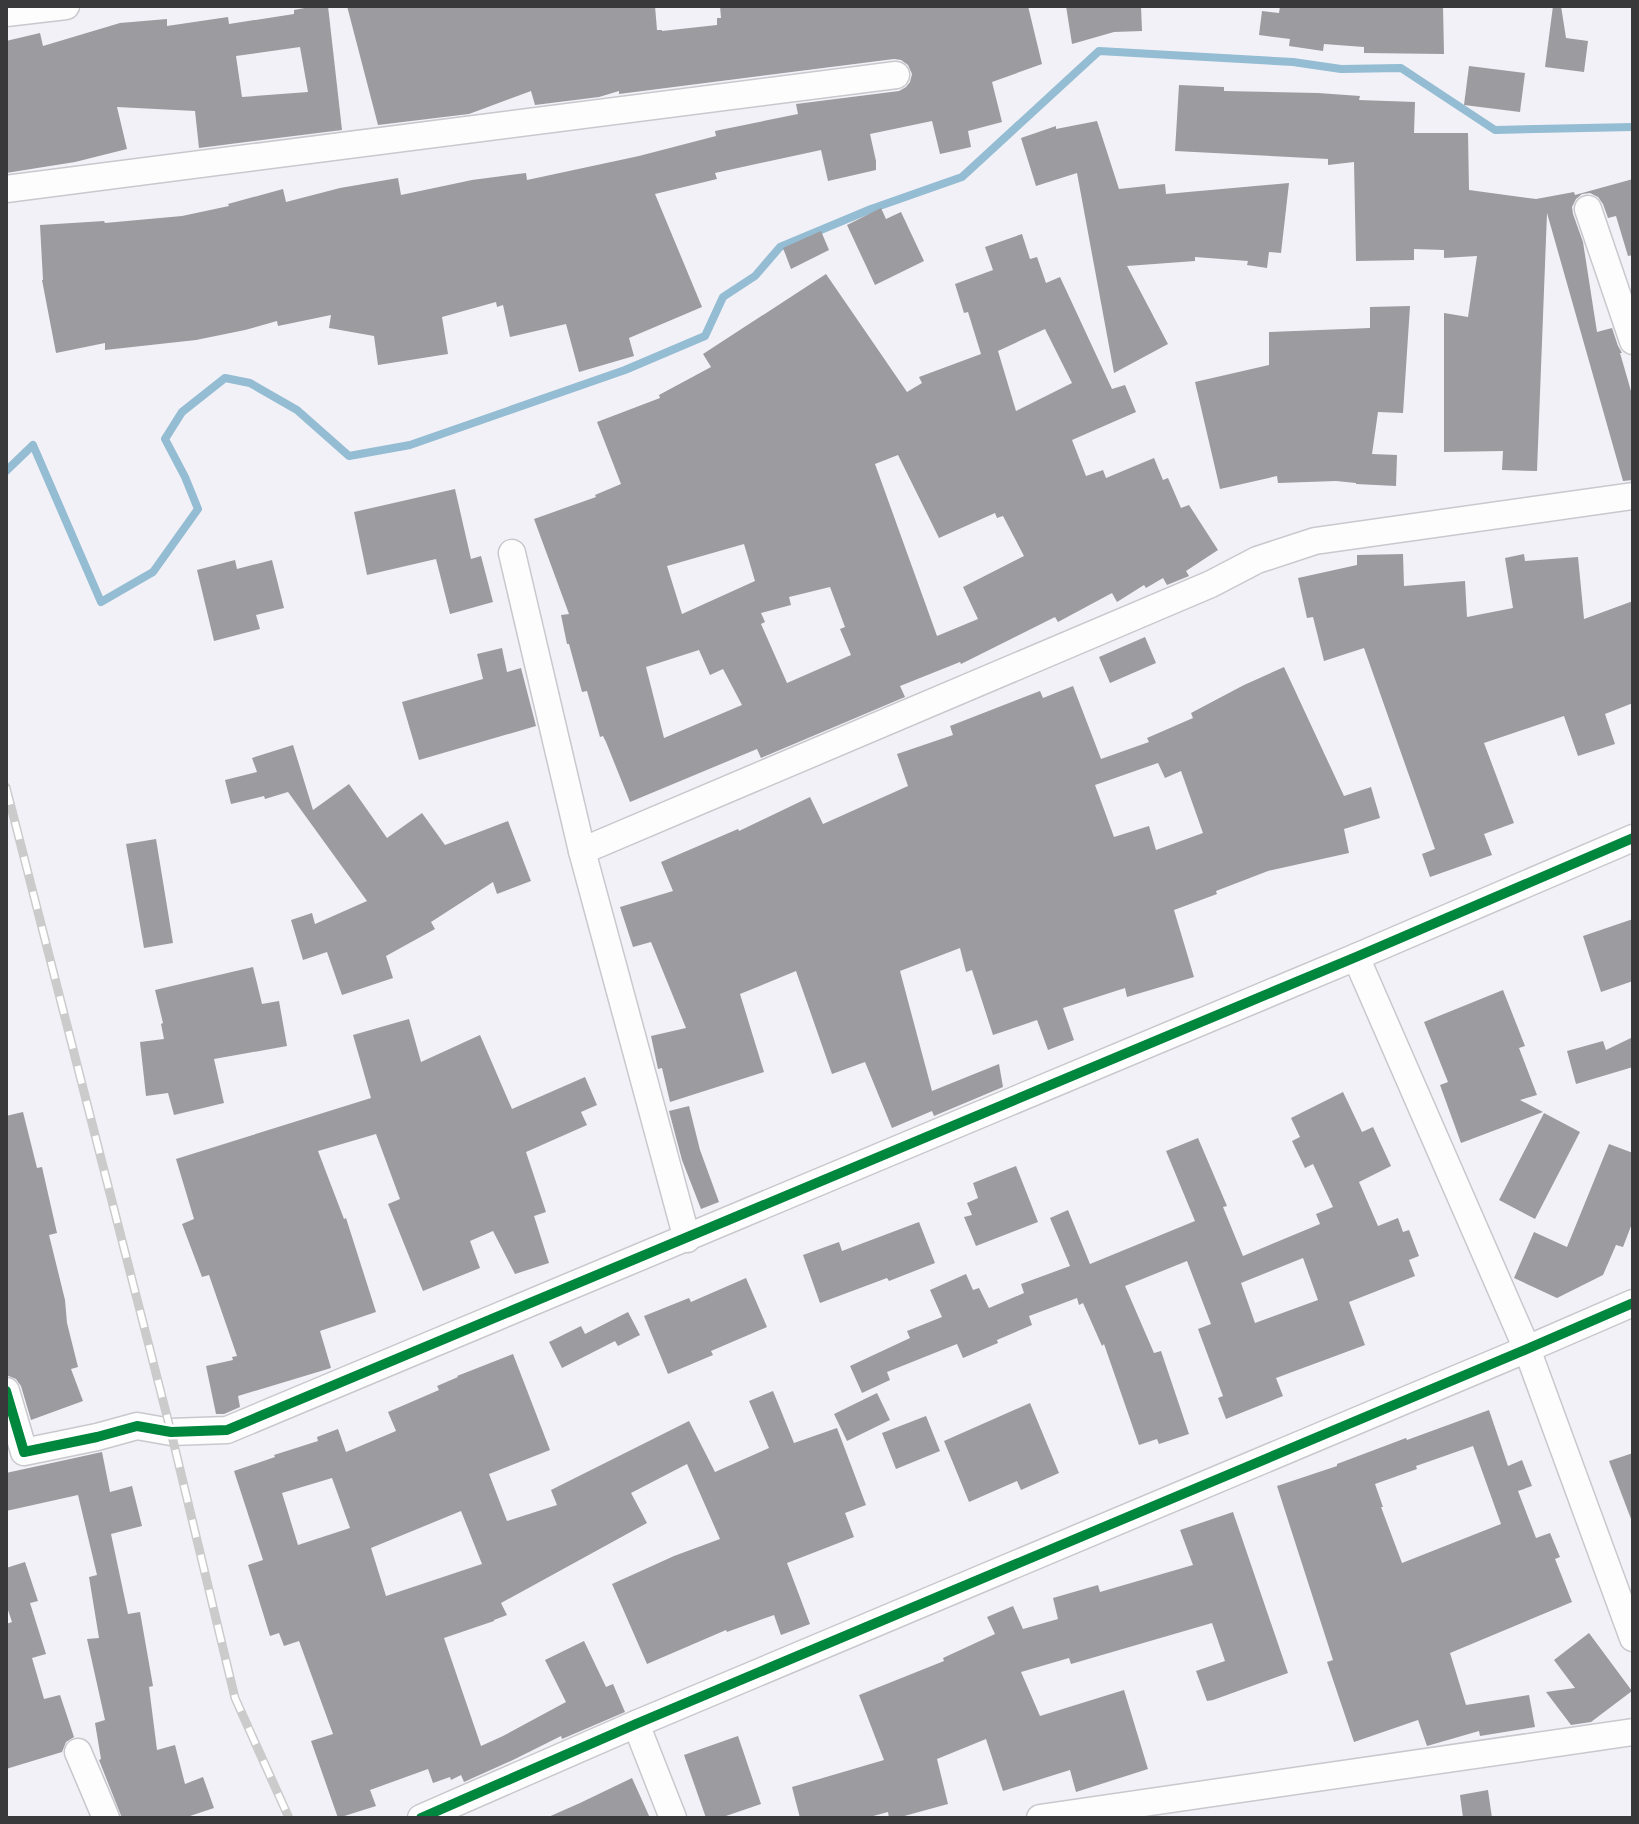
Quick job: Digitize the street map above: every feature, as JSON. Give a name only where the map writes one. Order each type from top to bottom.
[{"type":"street","points":[[6,13],[66,6]]},
{"type":"street","points":[[6,189],[896,75]]},
{"type":"street","points":[[1588,209],[1633,341]]},
{"type":"street","points":[[582,851],[1211,584],[1257,560],[1315,541],[1633,496]]},
{"type":"street","points":[[512,553],[582,851],[687,1239]]},
{"type":"street","points":[[6,1391],[15,1456],[137,1426],[171,1432],[227,1430],[687,1239],[1633,838]]},
{"type":"street","points":[[1356,957],[1527,1349],[1633,1638]]},
{"type":"street","points":[[421,1818],[636,1724],[1633,1303]]},
{"type":"street","points":[[636,1724],[673,1818]]},
{"type":"street","points":[[1040,1818],[1633,1732]]},
{"type":"street","points":[[78,1752],[106,1818]]},
{"type":"building","points":[[328,6],[342,130],[199,148],[195,111],[117,107],[127,149],[75,162],[6,173],[6,41],[40,33],[43,46],[120,23],[167,19],[167,26],[228,17],[229,24],[294,14],[294,10]],"holes":[[[300,47],[308,92],[242,97],[236,56]]]},
{"type":"building","points":[[347,6],[655,6],[657,30],[662,31],[717,25],[717,18],[721,18],[720,6],[1028,6],[1042,64],[992,82],[1002,122],[968,131],[971,147],[940,154],[932,121],[870,134],[876,170],[828,181],[821,150],[715,173],[717,179],[655,194],[702,307],[629,338],[634,356],[579,372],[566,324],[510,337],[503,305],[497,307],[496,302],[442,317],[448,354],[378,365],[374,336],[329,328],[331,315],[278,326],[277,321],[196,340],[105,350],[105,343],[56,353],[42,280],[40,225],[182,216],[229,206],[283,189],[286,202],[398,178],[401,195],[472,180],[526,173],[527,180],[639,156],[716,136],[715,131],[798,114],[796,104],[899,91],[910,82],[912,74],[908,65],[894,59],[619,94],[619,91],[599,97],[535,105],[531,91],[469,114],[378,125]]},
{"type":"building","points":[[1066,6],[1141,6],[1142,31],[1114,32],[1072,44]]},
{"type":"building","points":[[1280,6],[1443,6],[1444,54],[1364,53],[1364,47],[1324,44],[1323,51],[1289,46],[1290,39],[1259,35],[1262,11],[1279,13]]},
{"type":"building","points":[[1553,6],[1561,6],[1566,38],[1588,41],[1584,72],[1545,67]]},
{"type":"building","points":[[1469,66],[1525,73],[1520,112],[1464,105]]},
{"type":"building","points":[[1179,85],[1224,87],[1224,91],[1318,93],[1360,96],[1359,100],[1415,102],[1414,133],[1468,133],[1469,190],[1536,199],[1574,192],[1575,195],[1633,179],[1633,255],[1628,256],[1616,216],[1608,218],[1598,197],[1590,193],[1582,194],[1572,207],[1583,242],[1597,332],[1612,328],[1633,398],[1633,480],[1623,481],[1547,213],[1537,471],[1502,470],[1503,451],[1444,452],[1444,313],[1468,317],[1477,256],[1444,258],[1444,250],[1414,249],[1414,260],[1356,261],[1354,162],[1328,165],[1328,159],[1175,151]]},
{"type":"building","points":[[1097,121],[1119,189],[1165,184],[1166,194],[1289,183],[1281,253],[1269,252],[1267,268],[1247,265],[1248,261],[1195,257],[1195,261],[1127,266],[1168,344],[1114,373],[1077,173],[1036,186],[1021,138],[1056,126],[1056,129]]},
{"type":"building","points":[[881,208],[886,219],[901,212],[924,261],[875,285],[847,225]]},
{"type":"building","points":[[821,231],[829,250],[791,269],[783,248]]},
{"type":"building","points":[[1022,234],[1030,259],[1037,257],[1046,283],[1060,277],[1112,389],[1125,385],[1136,412],[1072,440],[1086,476],[1103,470],[1106,478],[1154,458],[1163,480],[1168,478],[1181,508],[1189,505],[1218,550],[1186,571],[1189,576],[1167,585],[1163,578],[1146,588],[1144,585],[1117,602],[1112,593],[1058,622],[1055,617],[961,664],[900,686],[905,697],[761,758],[757,749],[630,802],[606,742],[603,736],[600,737],[587,691],[582,692],[561,615],[569,614],[534,519],[596,497],[621,484],[597,422],[660,398],[659,395],[711,367],[703,354],[826,274],[907,392],[922,383],[919,377],[981,354],[968,312],[964,313],[955,284],[993,270],[985,247]],"holes":[[[1045,329],[1072,383],[1016,411],[998,351]],[[898,455],[939,538],[995,513],[997,518],[1003,516],[1024,556],[963,587],[978,619],[937,636],[875,464]],[[744,544],[755,581],[682,614],[667,566]],[[830,587],[845,627],[840,629],[851,655],[787,683],[761,624],[765,622],[761,613],[791,605],[789,597]],[[699,650],[710,675],[723,669],[742,705],[664,738],[646,667]]]},
{"type":"building","points":[[1410,306],[1403,413],[1378,412],[1372,454],[1397,455],[1396,486],[1336,481],[1278,483],[1277,476],[1220,489],[1195,382],[1269,365],[1269,332],[1370,328],[1370,307]]},
{"type":"building","points":[[455,489],[471,559],[481,556],[493,602],[450,614],[436,559],[367,575],[354,512]]},
{"type":"building","points":[[1403,554],[1404,586],[1465,581],[1467,617],[1513,608],[1505,558],[1524,554],[1525,561],[1578,557],[1584,619],[1633,601],[1633,703],[1605,714],[1615,744],[1578,756],[1564,716],[1484,743],[1514,823],[1484,834],[1492,855],[1430,877],[1422,854],[1435,849],[1364,648],[1324,661],[1313,617],[1307,618],[1298,578],[1357,565],[1357,555]]},
{"type":"building","points":[[235,560],[237,569],[272,560],[284,608],[256,615],[260,629],[214,641],[197,570]]},
{"type":"building","points":[[1145,637],[1156,663],[1110,683],[1099,657]]},
{"type":"building","points":[[502,648],[507,672],[521,668],[536,726],[419,760],[402,702],[483,679],[477,654]]},
{"type":"building","points":[[1284,667],[1344,796],[1371,787],[1380,818],[1344,829],[1349,853],[1268,871],[1174,910],[1194,977],[1127,997],[1125,988],[1063,1008],[1074,1040],[1048,1050],[1037,1020],[993,1035],[972,970],[966,972],[960,948],[900,971],[932,1091],[999,1064],[1003,1087],[934,1116],[932,1111],[892,1128],[865,1062],[832,1074],[796,971],[740,994],[764,1072],[670,1102],[662,1068],[658,1069],[651,1036],[686,1028],[651,942],[633,947],[620,907],[673,891],[661,862],[739,831],[810,797],[823,824],[908,786],[897,754],[953,735],[950,726],[1040,691],[1043,698],[1073,686],[1101,759],[1149,742],[1147,738],[1193,718],[1191,713]],"holes":[[[1158,763],[1165,778],[1181,771],[1203,833],[1156,850],[1149,826],[1114,837],[1095,785]]]},
{"type":"building","points":[[293,745],[313,810],[349,784],[387,838],[422,813],[445,845],[508,821],[531,881],[497,894],[493,882],[431,922],[435,929],[386,956],[393,978],[342,995],[327,952],[303,960],[291,920],[312,913],[315,924],[367,901],[288,792],[231,804],[225,780],[257,772],[252,758]]},
{"type":"building","points":[[156,839],[173,943],[144,948],[126,844]]},
{"type":"building","points":[[1633,919],[1633,981],[1601,992],[1583,936]]},
{"type":"building","points":[[253,967],[262,1004],[279,1001],[287,1046],[214,1059],[224,1103],[174,1115],[168,1093],[146,1096],[140,1042],[164,1039],[155,990]]},
{"type":"building","points":[[1503,990],[1525,1046],[1519,1048],[1537,1095],[1520,1100],[1543,1112],[1461,1143],[1440,1085],[1448,1082],[1424,1022]]},
{"type":"building","points":[[409,1019],[421,1062],[480,1035],[512,1109],[585,1077],[597,1105],[581,1112],[587,1125],[526,1152],[546,1212],[534,1216],[549,1263],[515,1274],[493,1231],[470,1241],[480,1268],[423,1291],[388,1204],[400,1199],[376,1134],[318,1151],[346,1218],[376,1312],[320,1331],[331,1368],[238,1396],[240,1407],[216,1414],[206,1366],[233,1360],[232,1357],[237,1356],[209,1275],[202,1277],[182,1224],[194,1219],[176,1159],[371,1098],[353,1035]]},
{"type":"building","points":[[1633,1037],[1633,1067],[1576,1084],[1567,1051],[1603,1041],[1606,1050]]},
{"type":"building","points":[[1343,1092],[1362,1132],[1373,1127],[1391,1166],[1359,1182],[1378,1226],[1398,1218],[1403,1232],[1409,1230],[1419,1256],[1409,1260],[1415,1276],[1349,1302],[1365,1345],[1276,1378],[1283,1396],[1226,1419],[1218,1398],[1223,1396],[1198,1329],[1211,1324],[1187,1261],[1125,1286],[1154,1353],[1161,1351],[1189,1434],[1159,1444],[1157,1439],[1139,1445],[1104,1344],[1102,1346],[1083,1303],[1079,1305],[1077,1298],[1029,1316],[1032,1325],[997,1340],[998,1343],[963,1358],[957,1344],[887,1372],[890,1380],[862,1393],[850,1366],[910,1338],[907,1331],[942,1317],[930,1290],[966,1274],[973,1290],[979,1288],[989,1308],[1024,1293],[1021,1284],[1070,1266],[1050,1218],[1068,1210],[1090,1264],[1195,1221],[1166,1151],[1198,1138],[1227,1206],[1223,1207],[1243,1256],[1320,1224],[1316,1214],[1333,1207],[1313,1164],[1305,1168],[1292,1141],[1300,1137],[1291,1118]],"holes":[[[1303,1258],[1318,1300],[1255,1323],[1241,1283]]]},
{"type":"building","points":[[689,1106],[700,1150],[719,1202],[701,1209],[682,1160],[669,1111]]},
{"type":"building","points":[[23,1112],[37,1168],[42,1167],[57,1233],[49,1235],[78,1367],[71,1369],[83,1401],[31,1420],[21,1386],[16,1379],[6,1375],[6,1116]]},
{"type":"building","points":[[1544,1113],[1580,1132],[1535,1219],[1499,1200]]},
{"type":"building","points":[[1609,1144],[1633,1153],[1633,1221],[1623,1247],[1616,1245],[1603,1275],[1557,1298],[1514,1278],[1534,1232],[1567,1247]]},
{"type":"building","points":[[1016,1166],[1038,1222],[976,1246],[964,1217],[972,1215],[967,1203],[978,1198],[973,1183]]},
{"type":"building","points":[[919,1222],[935,1263],[820,1303],[803,1255],[839,1242],[842,1251]]},
{"type":"building","points":[[746,1278],[767,1327],[668,1374],[644,1316],[689,1298],[691,1302]]},
{"type":"building","points":[[628,1312],[640,1335],[618,1346],[615,1341],[562,1368],[549,1342],[581,1326],[585,1334]]},
{"type":"building","points":[[513,1354],[550,1450],[489,1474],[507,1521],[557,1505],[551,1490],[689,1421],[715,1472],[769,1448],[749,1401],[773,1391],[794,1443],[837,1428],[866,1505],[845,1513],[854,1537],[787,1563],[810,1624],[781,1635],[774,1615],[726,1630],[647,1664],[612,1584],[720,1539],[687,1464],[631,1493],[647,1523],[501,1603],[507,1615],[444,1638],[481,1746],[566,1702],[545,1660],[584,1641],[606,1687],[613,1684],[625,1712],[562,1739],[561,1736],[464,1782],[461,1775],[433,1783],[428,1769],[370,1790],[376,1806],[338,1818],[311,1741],[333,1734],[299,1641],[284,1646],[279,1633],[270,1636],[248,1565],[263,1560],[234,1471],[318,1441],[317,1437],[338,1429],[346,1452],[396,1431],[388,1412],[439,1390],[437,1386]],"holes":[[[332,1478],[350,1528],[298,1545],[282,1493]],[[461,1511],[482,1564],[386,1596],[371,1548]]]},
{"type":"building","points":[[877,1393],[890,1420],[847,1441],[834,1414]]},
{"type":"building","points":[[1030,1403],[1059,1473],[1021,1490],[1017,1481],[969,1502],[944,1441]]},
{"type":"building","points":[[1489,1410],[1508,1466],[1522,1460],[1532,1486],[1518,1491],[1536,1538],[1550,1533],[1560,1557],[1555,1559],[1572,1602],[1450,1653],[1466,1705],[1529,1695],[1535,1727],[1480,1736],[1479,1731],[1427,1746],[1418,1720],[1354,1742],[1327,1662],[1333,1660],[1277,1486]],"holes":[[[1473,1446],[1501,1524],[1402,1563],[1375,1484]]]},
{"type":"building","points":[[926,1416],[940,1451],[896,1469],[882,1433]]},
{"type":"building","points":[[102,1452],[110,1492],[132,1486],[142,1526],[111,1534],[128,1614],[140,1612],[153,1686],[149,1687],[157,1750],[175,1745],[185,1784],[203,1777],[214,1808],[184,1818],[122,1818],[99,1760],[95,1723],[105,1720],[87,1639],[99,1638],[89,1577],[97,1575],[78,1495],[6,1511],[6,1473]]},
{"type":"building","points":[[1633,1453],[1633,1518],[1631,1519],[1609,1461]]},
{"type":"building","points":[[1233,1512],[1288,1673],[1207,1701],[1196,1671],[1225,1661],[1212,1623],[1071,1664],[1069,1658],[1021,1672],[1040,1716],[1124,1690],[1148,1769],[1076,1792],[1070,1770],[1003,1791],[986,1739],[937,1759],[948,1804],[897,1818],[889,1818],[888,1812],[866,1818],[800,1818],[792,1787],[884,1760],[859,1695],[944,1661],[943,1658],[995,1634],[987,1617],[1013,1606],[1023,1629],[1058,1619],[1053,1598],[1098,1585],[1100,1592],[1193,1565],[1180,1530]]},
{"type":"building","points":[[25,1562],[38,1601],[30,1603],[46,1654],[32,1658],[44,1699],[60,1695],[74,1737],[66,1742],[62,1752],[6,1769],[6,1624],[12,1622],[6,1604],[6,1568]]},
{"type":"building","points":[[1589,1633],[1632,1691],[1591,1722],[1571,1725],[1546,1692],[1575,1688],[1554,1660]]},
{"type":"building","points":[[738,1736],[761,1804],[720,1818],[706,1818],[684,1755]]},
{"type":"building","points":[[632,1778],[650,1818],[546,1818],[580,1803]]},
{"type":"building","points":[[1488,1790],[1492,1818],[1463,1818],[1460,1795]]},
{"type":"waterway","points":[[6,471],[33,445],[101,602],[153,572],[198,509],[165,439],[182,412],[225,378],[250,383],[297,410],[349,456],[410,445],[625,370],[705,336],[723,297],[755,276],[780,247],[871,209],[962,177],[1099,51],[1293,62],[1341,69],[1401,68],[1495,130],[1633,127]]},
{"type":"railway","points":[[6,787],[171,1432],[235,1698],[289,1818]]},
{"type":"cycle path","points":[[6,1391],[24,1452],[137,1426],[171,1432],[227,1430],[1633,838]]},
{"type":"cycle path","points":[[421,1818],[636,1724],[1633,1303]]}]
